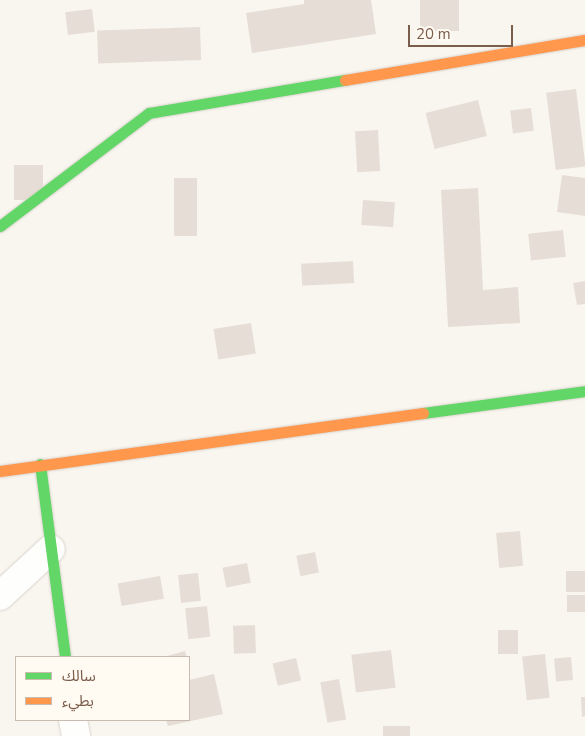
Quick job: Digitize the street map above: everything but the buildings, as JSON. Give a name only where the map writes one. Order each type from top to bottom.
[{"type":"street","points":[[0,226],[149,113],[585,40]]},
{"type":"street","points":[[0,471],[40,464],[585,391]]},
{"type":"street","points":[[40,464],[65,656]]},
{"type":"street","points":[[0,596],[51,549]]},
{"type":"street","points":[[73,721],[76,736]]},
{"type":"traffic: fast","points":[[0,226],[149,113],[345,80]]},
{"type":"traffic: fast","points":[[423,413],[585,391]]},
{"type":"traffic: fast","points":[[40,464],[65,656]]},
{"type":"traffic: slow","points":[[345,80],[585,40]]},
{"type":"traffic: slow","points":[[0,471],[423,413]]}]
